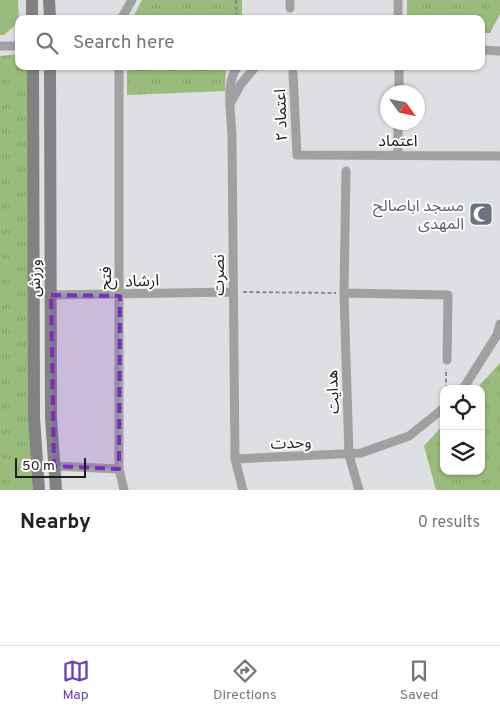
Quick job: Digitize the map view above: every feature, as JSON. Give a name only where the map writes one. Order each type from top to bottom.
[{"type":"main road","points":[[32,0],[32,15]]},
{"type":"main road","points":[[50,0],[50,15]]},
{"type":"main road","name":"ورزش","points":[[33,70],[34,418],[39,490]]},
{"type":"main road","name":"ورزش","points":[[50,70],[51,417],[56,490]]},
{"type":"main road","points":[[34,418],[51,417]]},
{"type":"street","points":[[123,15],[132,0]]},
{"type":"street","points":[[398,0],[398,15]]},
{"type":"street","points":[[0,46],[15,46]]},
{"type":"street","points":[[485,50],[500,51]]},
{"type":"street","name":"فتح","points":[[119,70],[119,469],[124,490]]},
{"type":"street","name":"نصرت","points":[[236,70],[230,81],[228,92],[231,102],[235,459],[243,490]]},
{"type":"street","points":[[231,102],[241,84],[253,70]]},
{"type":"street","points":[[399,70],[399,85]]},
{"type":"street","name":"اعتماد ۲","points":[[293,73],[297,155]]},
{"type":"street","points":[[398,130],[398,155]]},
{"type":"street","name":"اعتماد","points":[[297,155],[500,156]]},
{"type":"street","name":"هدایت","points":[[346,171],[344,293],[349,455],[359,490]]},
{"type":"street","name":"ارشاد","points":[[51,295],[120,296],[233,292]]},
{"type":"street","points":[[344,293],[448,294],[447,360]]},
{"type":"street","points":[[466,385],[497,335],[500,324]]},
{"type":"street","points":[[349,455],[361,453],[409,436],[440,411]]},
{"type":"street","name":"وحدت","points":[[235,459],[349,455]]},
{"type":"street","points":[[54,466],[119,469]]},
{"type":"path","points":[[236,0],[237,15]]},
{"type":"path","points":[[233,292],[344,293]]},
{"type":"path","points":[[446,385],[447,360]]},
{"type":"highlighted area","points":[[51,295],[120,296],[119,469],[54,466]]},
{"type":"green space","points":[[0,0],[18,0],[19,15],[15,15],[15,25],[4,35],[0,35]]},
{"type":"green space","points":[[142,0],[242,0],[242,15],[134,15]]},
{"type":"green space","points":[[407,0],[500,0],[500,14],[490,33],[485,33],[485,15],[407,15]]},
{"type":"green space","points":[[15,54],[15,70],[33,70],[34,490],[0,490],[0,56]]},
{"type":"green space","points":[[127,70],[226,70],[225,91],[127,95]]},
{"type":"green space","points":[[500,363],[500,490],[436,490],[424,446],[440,428],[440,475],[485,475],[485,385],[480,385]]},
{"type":"place","name":"مسجد اباصالح المهدی","points":[[481,214]]}]
